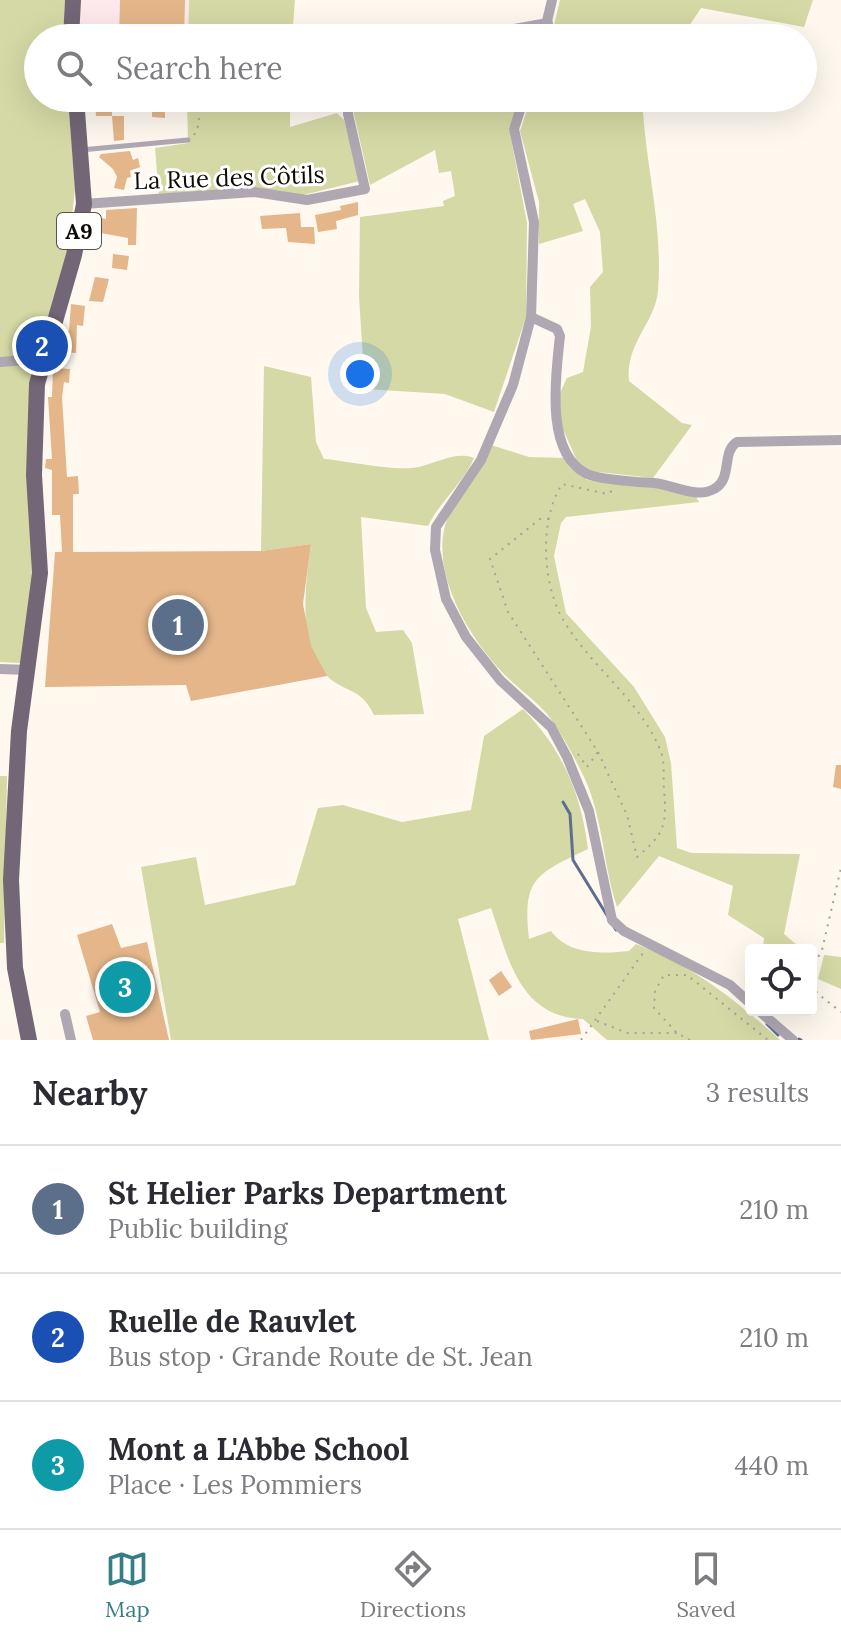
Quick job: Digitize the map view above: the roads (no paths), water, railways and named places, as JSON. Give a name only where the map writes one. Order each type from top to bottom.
[{"type":"main road","points":[[72,24],[73,0]]},
{"type":"main road","name":"A9","points":[[29,1040],[15,968],[10,900],[19,731],[40,573],[34,475],[35,415],[42,359],[74,255],[84,204],[77,112]]},
{"type":"street","points":[[542,24],[548,23],[552,0]]},
{"type":"street","name":"La Rue des Côtils","points":[[84,204],[254,192],[307,200],[365,189],[348,112]]},
{"type":"street","points":[[519,112],[514,129],[534,222],[531,317],[513,385],[481,460],[436,527],[435,550],[446,599],[466,637],[500,680],[551,727],[567,757],[589,811],[612,920],[624,931],[730,985],[745,999]]},
{"type":"street","points":[[531,317],[557,329],[560,336],[554,419],[575,464],[588,475],[663,484],[698,493],[717,488],[722,482],[730,449],[737,442],[841,440]]},
{"type":"street","points":[[0,362],[42,359]]},
{"type":"street","points":[[0,669],[29,670]]},
{"type":"street","points":[[65,1014],[71,1040]]},
{"type":"street","points":[[765,1016],[793,1040]]},
{"type":"lane","points":[[81,150],[188,140]]},
{"type":"waterway","points":[[563,802],[570,814],[573,860],[616,930]]},
{"type":"waterway","points":[[767,1024],[778,1035]]},
{"type":"place","name":"Ruelle de Rauvlet","points":[[42,346]]},
{"type":"place","name":"St Helier Parks Department","points":[[178,625]]},
{"type":"place","name":"Mont a L'Abbe School","points":[[125,987]]}]
